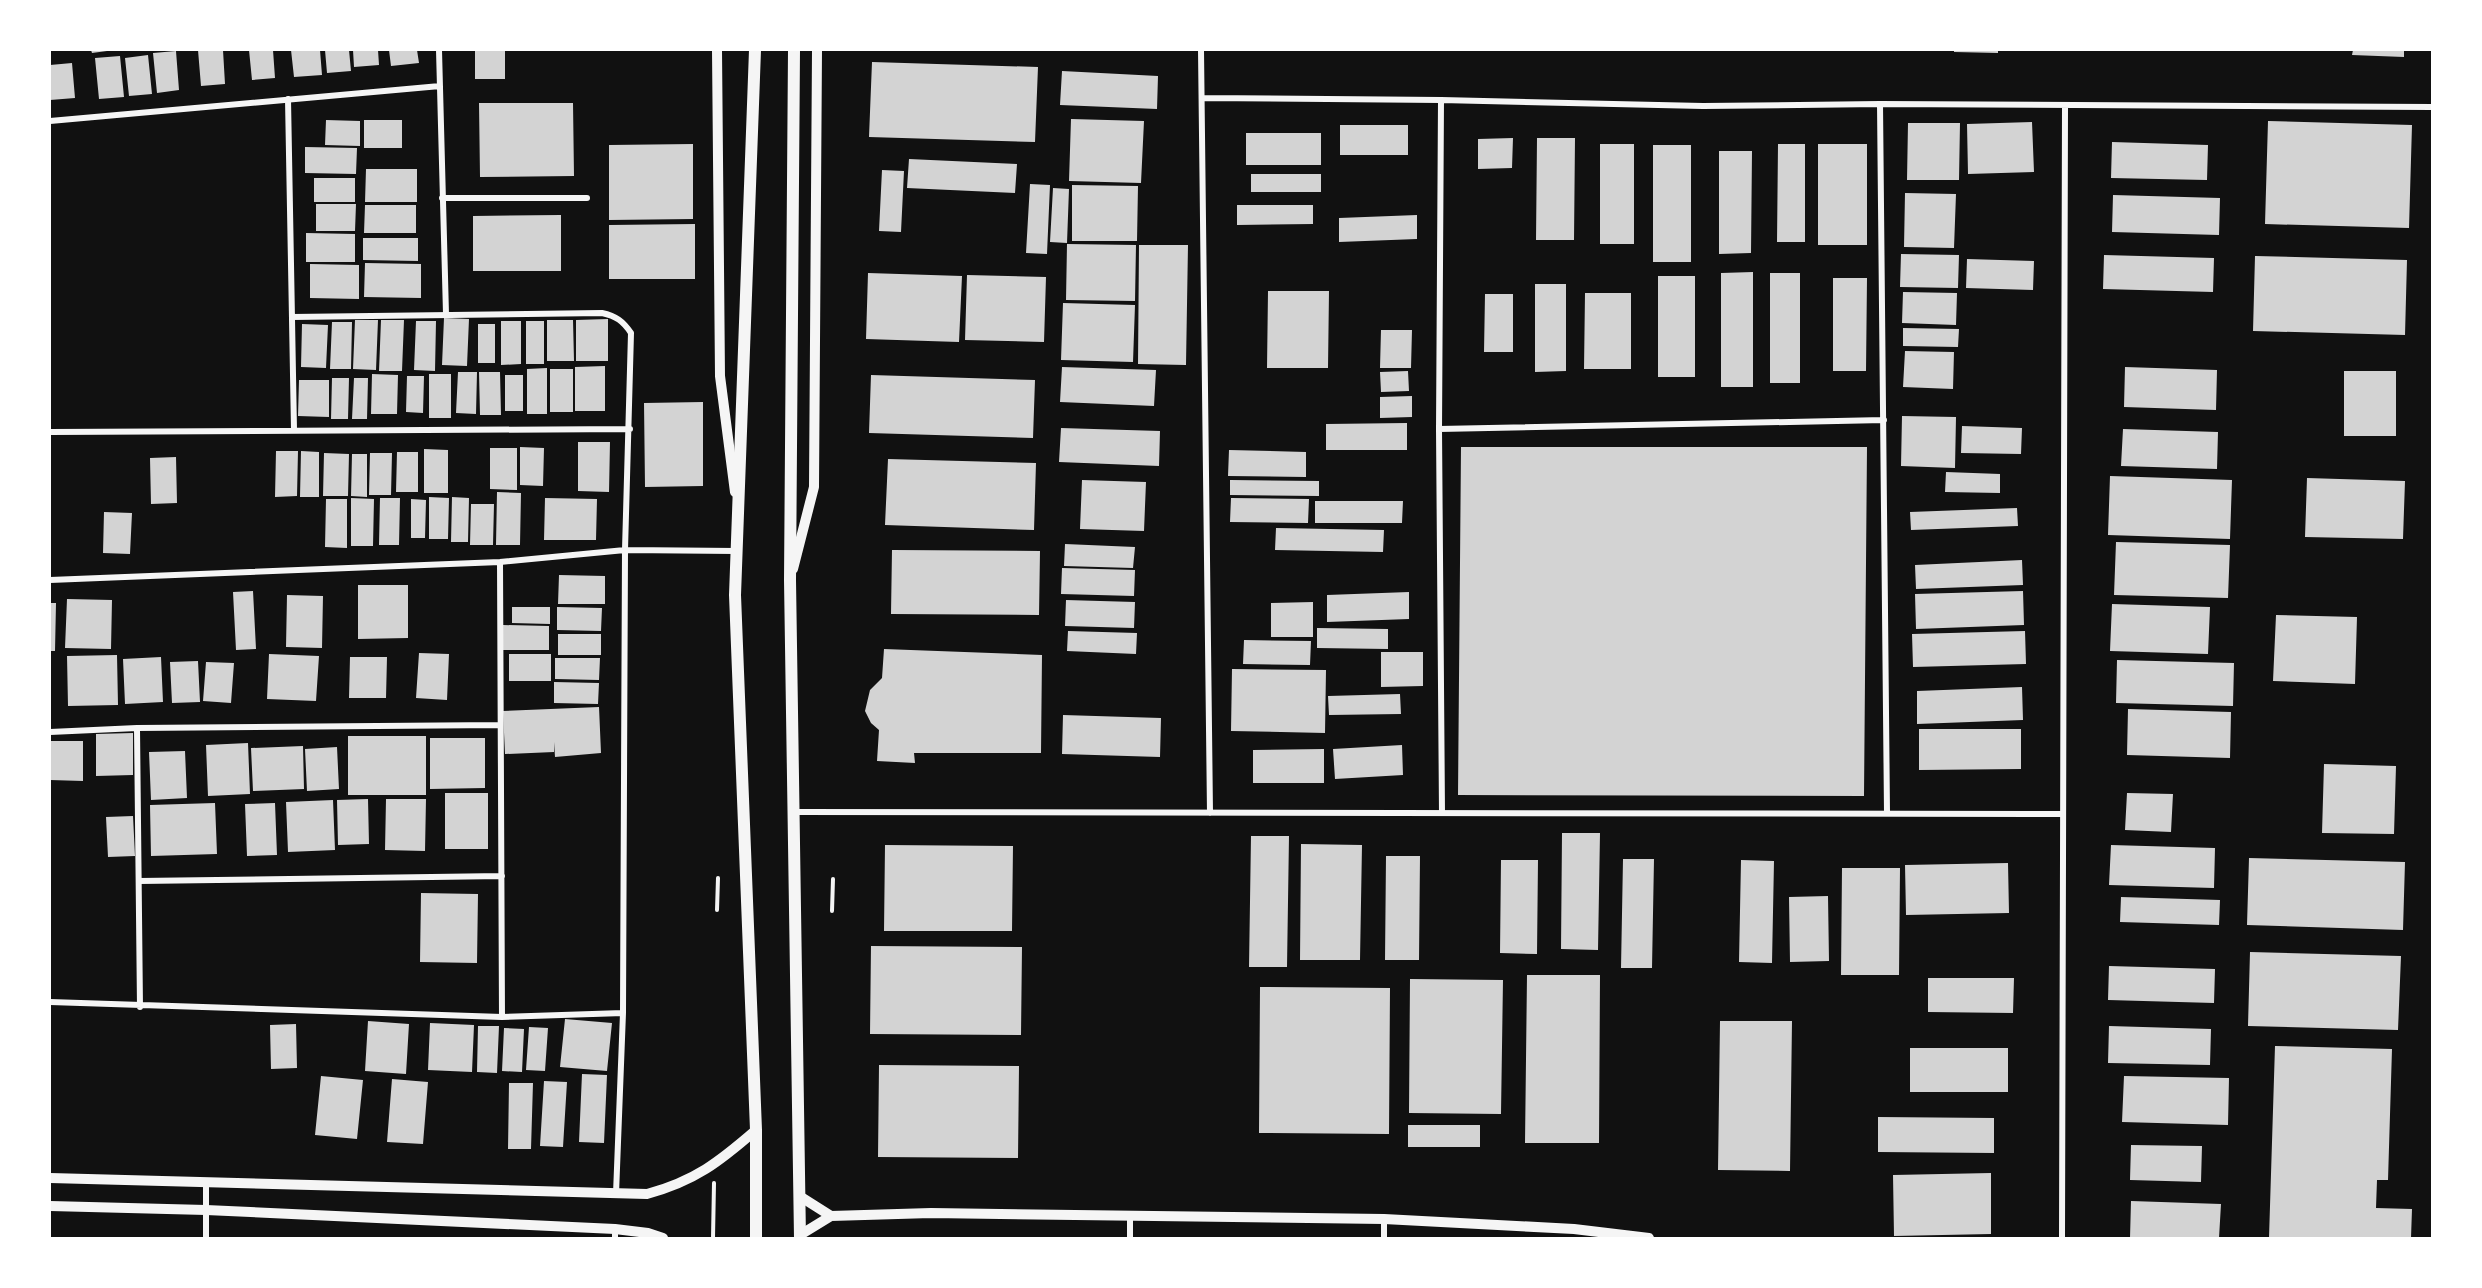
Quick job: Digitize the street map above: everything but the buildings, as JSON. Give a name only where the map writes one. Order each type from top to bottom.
[{"type":"main road","points":[[755,50],[735,595],[756,1130],[756,1239]]},
{"type":"main road","points":[[794,50],[790,580],[800,1237]]},
{"type":"street","points":[[439,50],[446,314]]},
{"type":"street","points":[[717,50],[720,376],[737,507]]},
{"type":"street","points":[[790,580],[814,487],[817,50]]},
{"type":"street","points":[[1202,50],[1210,813]]},
{"type":"street","points":[[50,121],[440,86]]},
{"type":"street","points":[[1202,98],[1441,100],[1703,106],[1880,104],[2433,107]]},
{"type":"street","points":[[288,99],[294,429]]},
{"type":"street","points":[[1441,100],[1439,429],[1442,813]]},
{"type":"street","points":[[1880,104],[1887,813]]},
{"type":"street","points":[[2062,1239],[2065,106]]},
{"type":"street","points":[[442,198],[587,198]]},
{"type":"street","points":[[292,317],[602,313],[624,322],[631,333],[625,550],[623,1013],[616,1194]]},
{"type":"street","points":[[1439,429],[1884,420]]},
{"type":"street","points":[[50,432],[630,429]]},
{"type":"street","points":[[50,580],[500,562],[625,550],[736,551]]},
{"type":"street","points":[[500,562],[502,1017]]},
{"type":"street","points":[[50,732],[137,728],[501,725]]},
{"type":"street","points":[[137,728],[140,1007]]},
{"type":"street","points":[[794,812],[2063,814]]},
{"type":"street","points":[[139,881],[502,876]]},
{"type":"street","points":[[50,1002],[140,1007],[502,1017],[623,1013]]},
{"type":"street","points":[[50,1178],[647,1194],[677,1186],[719,1162],[756,1130]]},
{"type":"street","points":[[206,1183],[206,1239]]},
{"type":"street","points":[[801,1197],[831,1216]]},
{"type":"street","points":[[50,1206],[206,1210],[615,1234],[648,1233],[663,1239]]},
{"type":"street","points":[[800,1237],[831,1216],[931,1213],[1384,1219],[1574,1228],[1649,1239]]},
{"type":"street","points":[[1130,1215],[1130,1239]]},
{"type":"street","points":[[1384,1219],[1384,1239]]},
{"type":"path","points":[[717,910],[718,878]]},
{"type":"path","points":[[832,911],[833,879]]},
{"type":"path","points":[[703,1171],[715,1184],[713,1239]]}]
